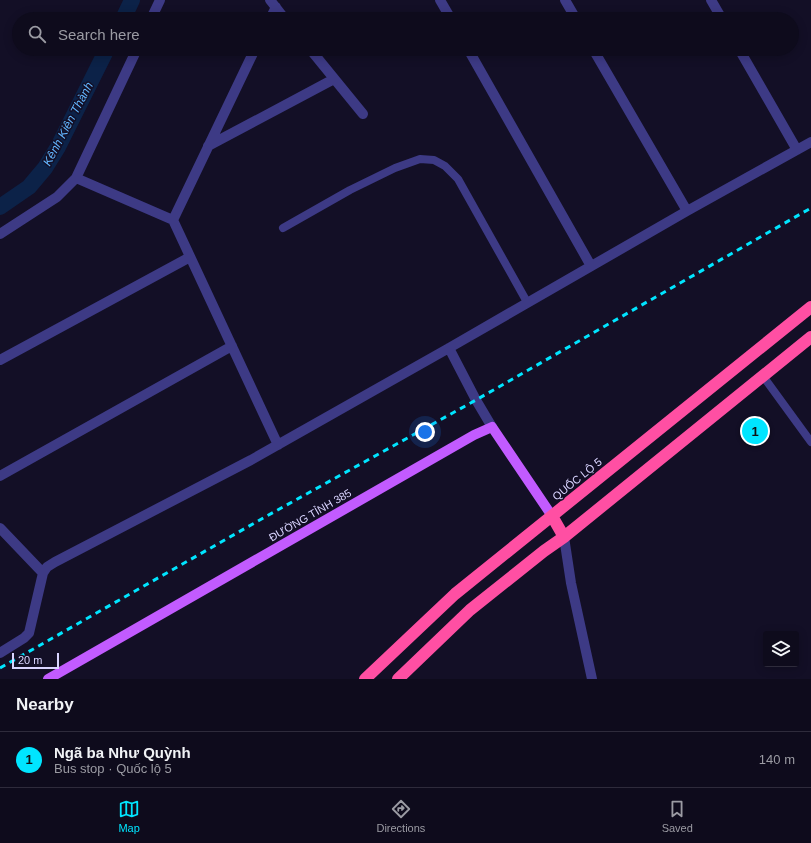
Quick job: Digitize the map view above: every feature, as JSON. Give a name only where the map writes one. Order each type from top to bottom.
[{"type":"highway","name":"QUỐC LỘ 5","points":[[366,679],[455,594],[811,307]]},
{"type":"highway","points":[[398,679],[470,610],[544,551],[564,537],[811,337]]},
{"type":"highway","points":[[552,516],[564,537]]},
{"type":"main road","points":[[492,427],[552,516]]},
{"type":"main road","name":"ĐƯỜNG TỈNH 385","points":[[48,679],[474,435],[492,427]]},
{"type":"street","points":[[154,12],[160,0]]},
{"type":"street","points":[[440,0],[447,12]]},
{"type":"street","points":[[565,0],[572,12]]},
{"type":"street","points":[[711,0],[718,12]]},
{"type":"street","points":[[273,4],[279,12]]},
{"type":"street","points":[[0,234],[57,197],[76,178],[134,56]]},
{"type":"street","points":[[173,220],[252,56]]},
{"type":"street","points":[[316,56],[363,114]]},
{"type":"street","points":[[472,56],[591,266]]},
{"type":"street","points":[[597,56],[687,211]]},
{"type":"street","points":[[743,56],[797,150]]},
{"type":"street","points":[[208,146],[334,79]]},
{"type":"street","points":[[0,653],[24,638],[29,633],[43,573],[47,567],[278,445],[687,211],[811,142]]},
{"type":"street","points":[[76,178],[173,220],[278,445]]},
{"type":"street","points":[[0,360],[190,257]]},
{"type":"street","points":[[0,476],[232,346]]},
{"type":"street","points":[[449,348],[492,427]]},
{"type":"street","points":[[0,528],[43,573]]},
{"type":"street","points":[[564,537],[571,583],[592,679]]},
{"type":"lane","points":[[283,228],[350,190],[395,168],[420,160],[434,160],[445,166],[458,179],[527,302]]},
{"type":"lane","points":[[763,376],[811,442]]},
{"type":"waterway","name":"Kênh Kiên Thành","points":[[126,12],[132,0]]},
{"type":"waterway","name":"Kênh Kiên Thành","points":[[0,207],[29,187],[45,168],[58,147],[104,56]]},
{"type":"railway","points":[[0,668],[265,517],[476,400],[811,208]]},
{"type":"place","name":"Ngã ba Như Quỳnh","points":[[755,431]]}]
